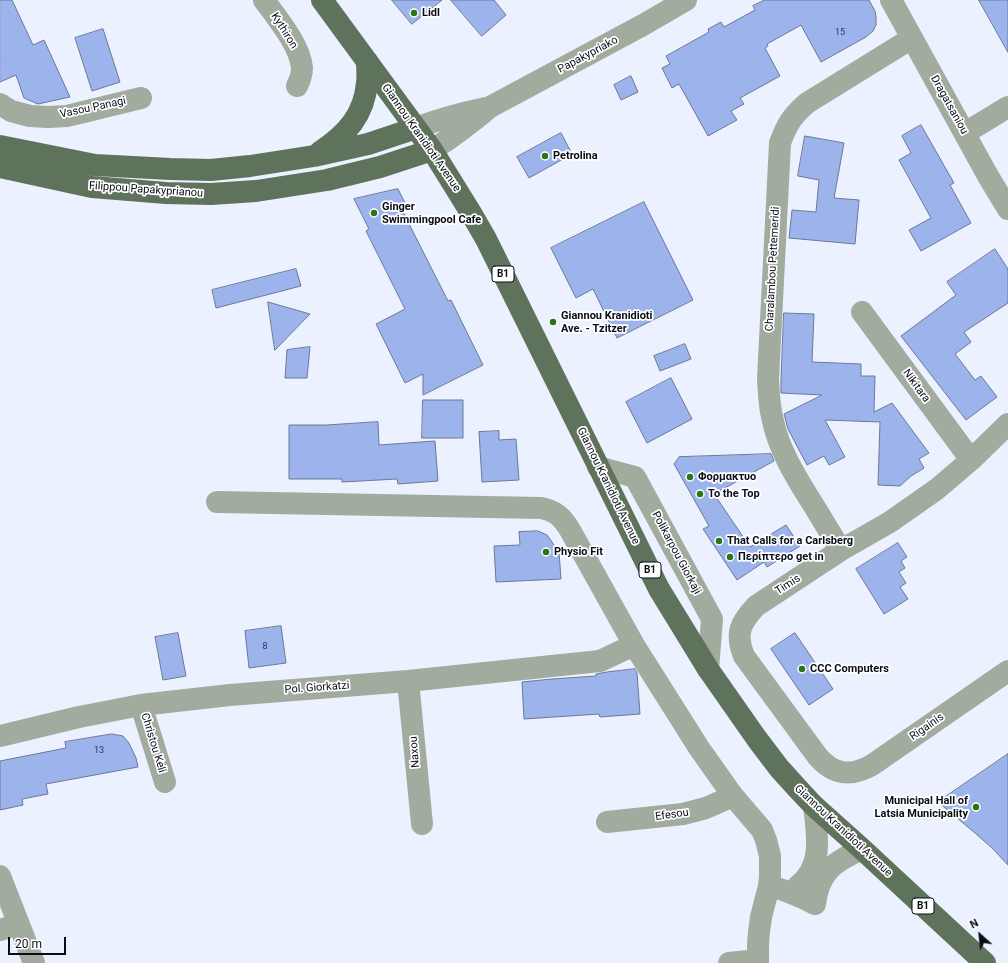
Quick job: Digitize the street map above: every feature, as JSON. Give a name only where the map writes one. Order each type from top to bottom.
[{"type":"main road","name":"Giannou Kranidioti Avenue","points":[[322,0],[432,150],[468,207],[486,239],[659,590],[708,669],[774,762],[798,789],[814,806],[984,963]]},
{"type":"main road","points":[[314,156],[340,136],[358,115],[366,93],[367,61]]},
{"type":"main road","name":"Filippou Papakyprianou","points":[[0,146],[95,165],[211,170],[250,166],[314,156],[368,144],[416,128]]},
{"type":"main road","name":"Filippou Papakyprianou","points":[[0,167],[92,187],[166,193],[211,194],[256,191],[327,180],[380,167],[432,150]]},
{"type":"street","name":"Kythiron","points":[[264,0],[289,36],[298,53],[302,67],[301,77],[297,86]]},
{"type":"street","name":"Papakypriako","points":[[432,150],[463,129],[490,107],[642,26],[686,0]]},
{"type":"street","name":"Dragatsaniou","points":[[891,0],[988,176],[1008,209]]},
{"type":"street","name":"Charalambou Pettemeridi","points":[[841,550],[787,460],[779,442],[770,405],[768,379],[780,143],[785,129],[791,120],[807,103],[912,38]]},
{"type":"street","name":"Vasou Panagi","points":[[0,104],[11,111],[30,116],[48,117],[67,116],[141,98]]},
{"type":"street","name":"Papakypriako","points":[[416,128],[463,113],[490,107]]},
{"type":"street","points":[[965,133],[1008,107]]},
{"type":"street","name":"Nikitara","points":[[862,312],[971,460]]},
{"type":"street","name":"Timis","points":[[843,772],[829,767],[822,762],[744,656],[740,647],[741,626],[756,606],[841,550],[890,522],[937,489],[971,460],[1008,424]]},
{"type":"street","name":"Polikarpou Giorkaji","points":[[598,467],[635,477],[712,619],[708,669]]},
{"type":"street","points":[[217,502],[541,508],[559,515],[564,521],[634,645],[699,748],[733,796],[762,830],[779,889]]},
{"type":"street","name":"Pol. Giorkatzi","points":[[0,736],[79,717],[141,705],[230,695],[408,681],[600,661],[634,645]]},
{"type":"street","name":"Rigainis","points":[[843,772],[855,773],[864,770],[1008,671]]},
{"type":"street","name":"Naxou","points":[[408,681],[422,824]]},
{"type":"street","name":"Christou Keli","points":[[141,705],[165,782]]},
{"type":"street","name":"Efesou","points":[[607,822],[683,814],[706,808],[733,796]]},
{"type":"street","points":[[729,963],[758,962],[758,938],[761,917],[779,889],[799,885],[805,880],[813,867],[816,857],[814,806]]},
{"type":"street","points":[[779,889],[794,893],[815,904],[818,886],[826,871],[843,858],[862,849]]},
{"type":"street","points":[[0,876],[9,927],[34,963]]},
{"type":"building","points":[[0,0],[12,0],[33,45],[44,40],[70,97],[38,104],[24,98],[16,75],[0,82]]},
{"type":"building","name":"Lidl","points":[[392,0],[442,0],[412,24]]},
{"type":"building","points":[[451,0],[494,0],[506,15],[482,36]]},
{"type":"building","points":[[765,0],[869,0],[875,11],[876,25],[873,31],[866,37],[821,62],[801,25],[767,44],[768,46],[765,48],[780,76],[740,98],[744,104],[731,111],[737,120],[708,136],[679,84],[672,88],[662,68],[670,64],[666,56],[709,32],[708,29],[721,22],[724,27],[755,10],[753,6]]},
{"type":"building","points":[[979,0],[1008,0],[1008,52]]},
{"type":"building","points":[[103,29],[120,82],[92,91],[75,38]]},
{"type":"building","points":[[631,76],[638,92],[621,100],[614,85]]},
{"type":"building","points":[[921,125],[954,183],[950,185],[971,223],[921,251],[909,230],[931,218],[899,160],[911,153],[902,136]]},
{"type":"building","name":"Petrolina","points":[[561,133],[572,154],[529,178],[517,157]]},
{"type":"building","points":[[805,136],[844,143],[834,198],[859,200],[855,244],[789,238],[792,210],[816,212],[819,180],[798,176]]},
{"type":"building","points":[[398,189],[405,203],[400,206],[448,301],[451,300],[483,365],[423,395],[423,374],[405,383],[376,324],[405,309],[366,231],[369,229],[354,199]]},
{"type":"building","points":[[644,202],[693,300],[617,338],[593,289],[576,298],[551,248]]},
{"type":"building","points":[[995,249],[1008,269],[1008,303],[964,332],[971,342],[955,354],[975,380],[981,376],[997,397],[966,420],[901,336],[956,295],[947,282]]},
{"type":"building","points":[[296,269],[301,286],[216,308],[212,290]]},
{"type":"building","points":[[268,302],[310,314],[275,350]]},
{"type":"building","points":[[784,313],[814,314],[812,362],[861,364],[861,376],[875,376],[874,412],[892,403],[929,453],[919,459],[924,468],[911,476],[900,486],[878,485],[880,422],[825,420],[845,457],[829,465],[824,456],[807,465],[788,429],[784,414],[822,395],[781,393]]},
{"type":"building","points":[[685,344],[691,359],[660,371],[654,356]]},
{"type":"building","points":[[310,347],[307,378],[285,378],[287,350]]},
{"type":"building","points":[[671,378],[692,419],[647,443],[626,402]]},
{"type":"building","points":[[423,400],[463,400],[463,438],[422,438]]},
{"type":"building","points":[[378,422],[379,445],[435,441],[438,481],[398,484],[397,479],[342,482],[342,479],[289,479],[289,425],[326,425]]},
{"type":"building","points":[[499,431],[499,440],[516,439],[519,480],[482,482],[479,432]]},
{"type":"building","points":[[771,454],[774,461],[714,494],[750,547],[786,525],[800,546],[767,567],[764,562],[737,580],[703,529],[709,526],[674,464],[679,457]]},
{"type":"building","points":[[538,531],[547,535],[559,552],[561,579],[496,582],[494,546],[520,545],[519,532]]},
{"type":"building","points":[[898,543],[907,557],[901,561],[905,568],[899,572],[906,583],[900,587],[908,599],[884,614],[856,569]]},
{"type":"building","points":[[281,626],[286,663],[249,668],[245,631]]},
{"type":"building","points":[[178,633],[186,676],[163,680],[155,637]]},
{"type":"building","name":"CCC Computers","points":[[795,633],[833,689],[809,705],[771,649]]},
{"type":"building","points":[[635,669],[637,673],[640,714],[600,717],[599,714],[524,719],[522,682],[596,676],[596,674],[607,672]]},
{"type":"building","points":[[112,734],[123,736],[129,743],[136,758],[138,767],[46,784],[48,794],[22,799],[23,805],[0,810],[0,761],[66,748],[65,742]]},
{"type":"building","name":"Municipal Hall of Latsia Municipality","points":[[1008,754],[1008,865],[992,848],[938,802]]},
{"type":"place","name":"Lidl","points":[[414,13]]},
{"type":"place","name":"Petrolina","points":[[545,156]]},
{"type":"place","name":"Ginger Swimmingpool Cafe","points":[[374,213]]},
{"type":"place","name":"Giannou Kranidioti Ave. - Tzitzer","points":[[553,322]]},
{"type":"place","name":"Φορμακτυο","points":[[690,477]]},
{"type":"place","name":"To the Top","points":[[700,494]]},
{"type":"place","name":"That Calls for a Carlsberg","points":[[719,541]]},
{"type":"place","name":"Physio Fit","points":[[546,552]]},
{"type":"place","name":"Περίπτερο get in","points":[[730,557]]},
{"type":"place","name":"CCC Computers","points":[[802,669]]},
{"type":"place","name":"Municipal Hall of Latsia Municipality","points":[[976,807]]}]
